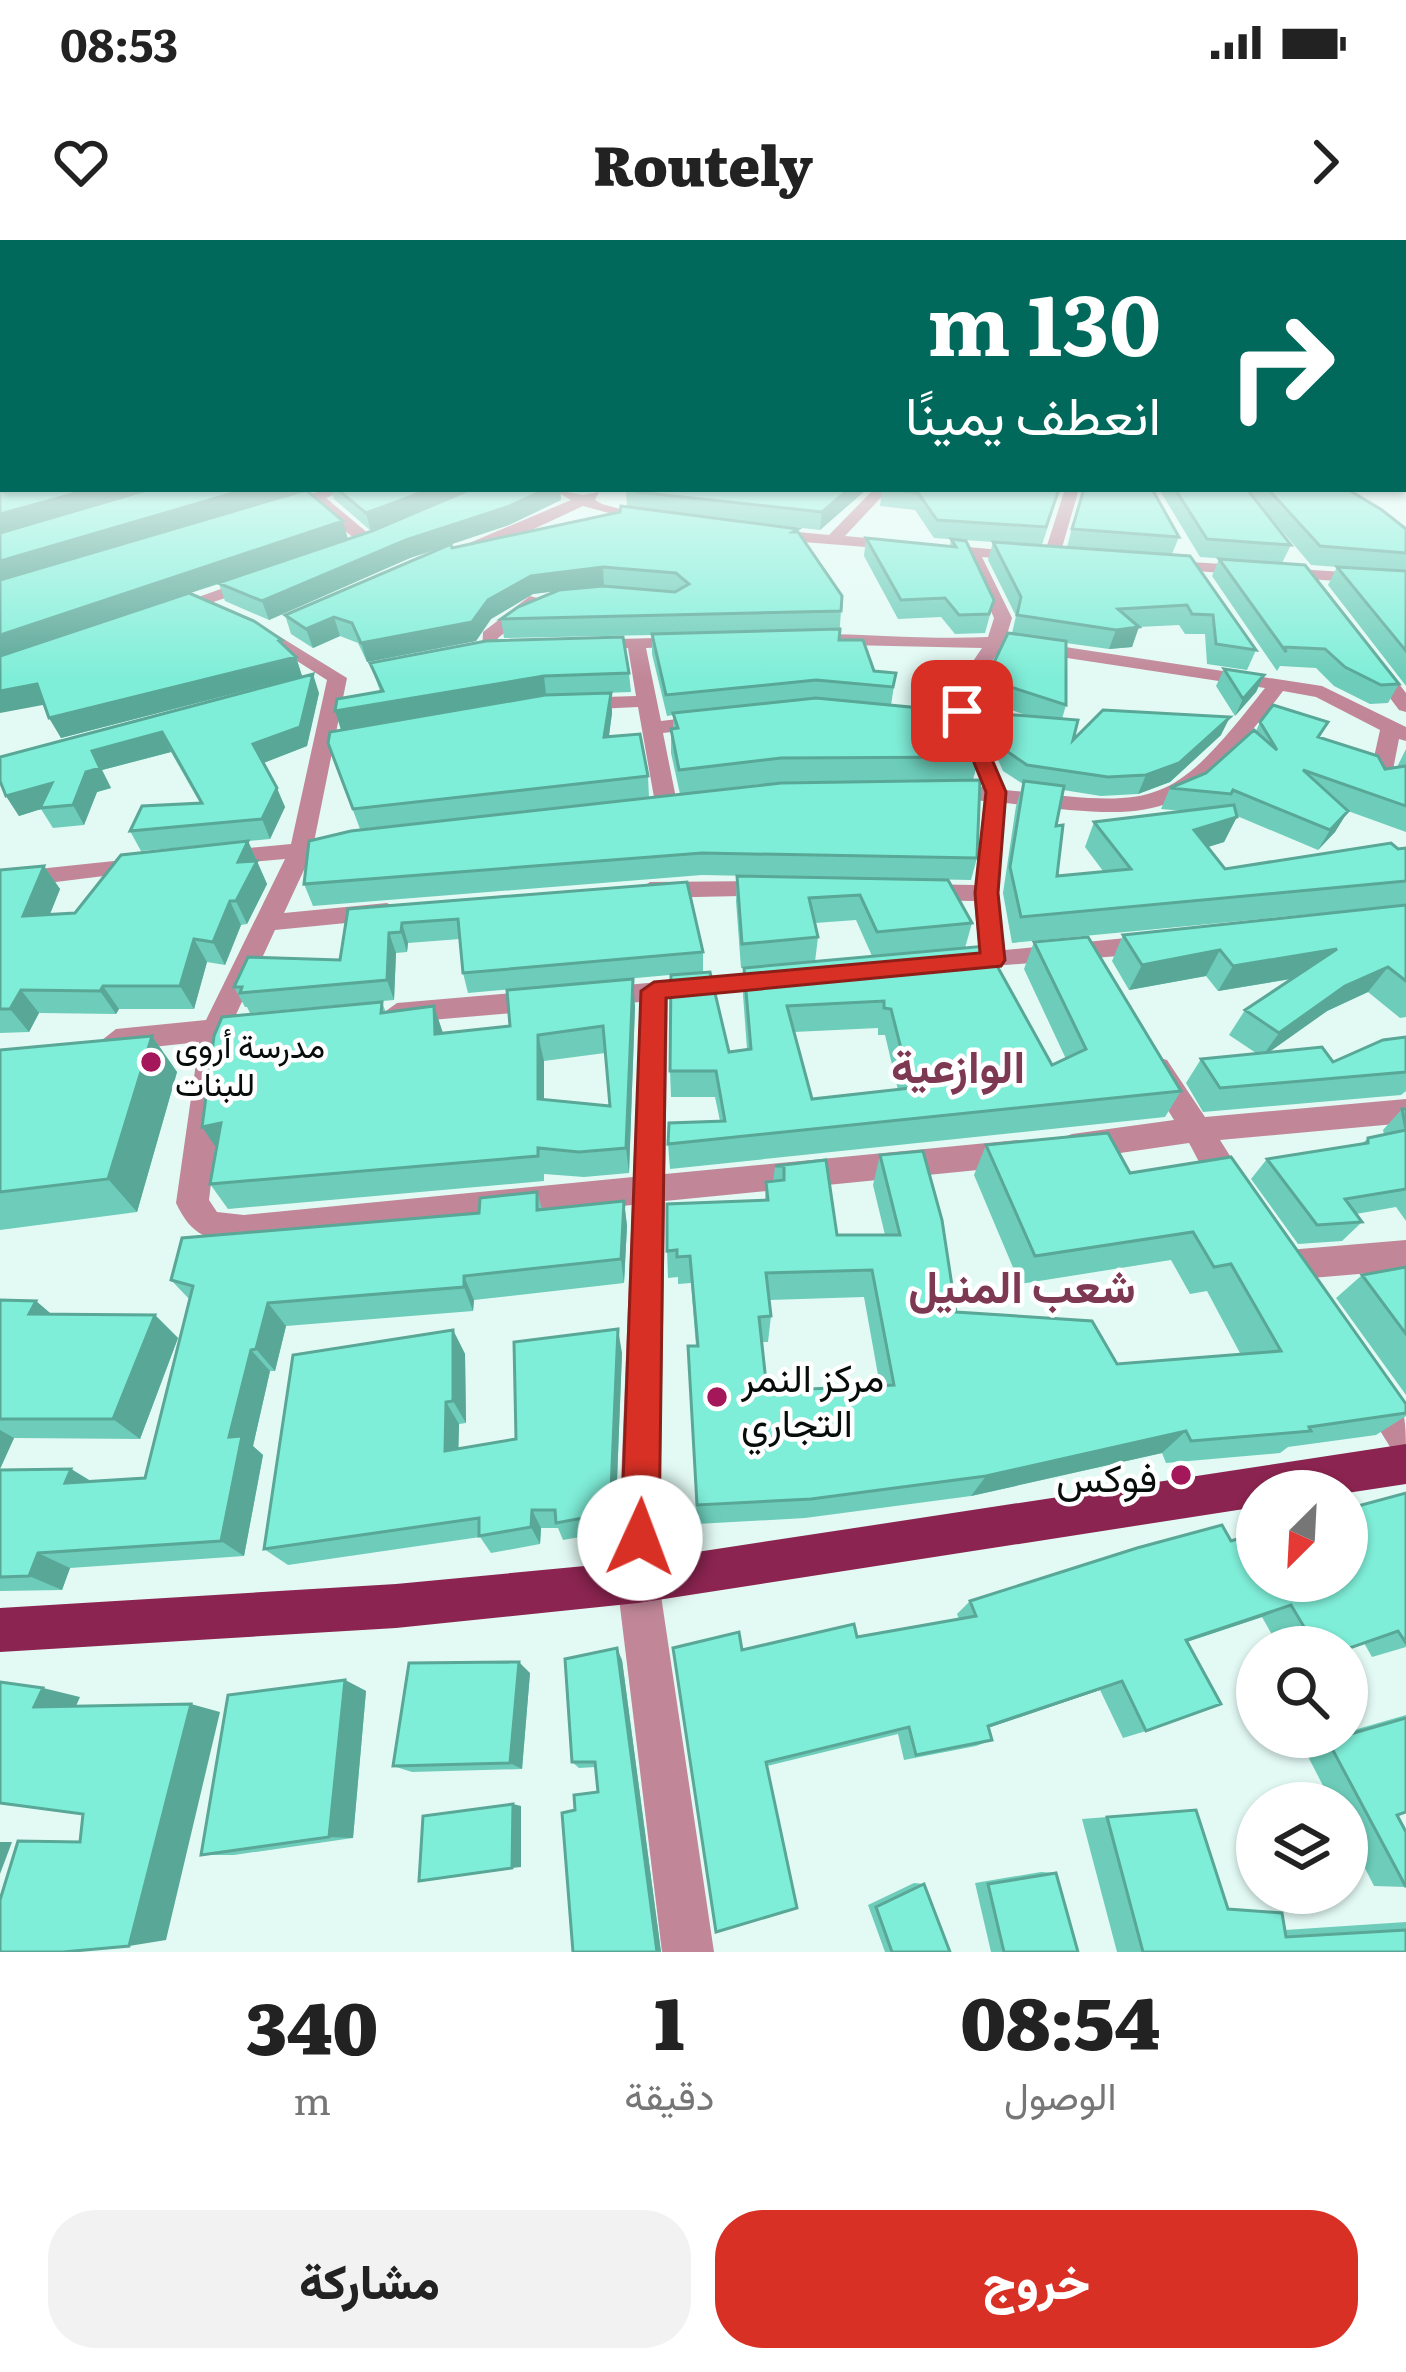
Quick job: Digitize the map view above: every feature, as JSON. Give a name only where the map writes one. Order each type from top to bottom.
[{"type":"main road","points":[[0,1630],[396,1606],[638,1582],[1406,1464]]},
{"type":"street","points":[[340,517],[345,527],[368,542]]},
{"type":"street","points":[[437,558],[549,517]]},
{"type":"street","points":[[632,517],[677,524]]},
{"type":"street","points":[[833,540],[855,517]]},
{"type":"street","points":[[1051,558],[1064,517]]},
{"type":"street","points":[[516,532],[636,518]]},
{"type":"street","points":[[740,531],[1075,560]]},
{"type":"street","points":[[347,549],[387,534]]},
{"type":"street","points":[[972,552],[1003,618],[996,642],[971,678],[956,725],[996,792],[986,893],[993,960]]},
{"type":"street","points":[[1292,558],[1319,594]]},
{"type":"street","points":[[1188,559],[1205,587]]},
{"type":"street","points":[[1145,564],[1188,559],[1305,575],[1406,581]]},
{"type":"street","points":[[146,619],[283,572]]},
{"type":"street","points":[[467,653],[499,648],[489,636],[510,616],[556,595]]},
{"type":"street","points":[[197,601],[269,632],[337,678],[334,742],[301,850],[214,1030],[192,1203],[208,1226],[244,1229],[1406,1112]]},
{"type":"street","points":[[269,632],[290,622]]},
{"type":"street","points":[[775,640],[996,642],[1322,692],[1398,732],[1379,780]]},
{"type":"street","points":[[573,645],[705,641]]},
{"type":"street","points":[[636,642],[666,803]]},
{"type":"street","points":[[1363,650],[1406,706]]},
{"type":"street","points":[[1257,664],[1274,683]]},
{"type":"street","points":[[923,790],[996,792],[1111,806],[1161,801],[1212,766],[1274,683]]},
{"type":"street","points":[[547,705],[647,701]]},
{"type":"street","points":[[652,728],[744,717]]},
{"type":"street","points":[[0,881],[346,844]]},
{"type":"street","points":[[617,892],[797,890]]},
{"type":"street","points":[[892,891],[986,893]]},
{"type":"street","points":[[266,923],[423,908]]},
{"type":"street","points":[[925,966],[1181,941]]},
{"type":"street","points":[[1088,952],[1112,991]]},
{"type":"street","points":[[376,1015],[812,976]]},
{"type":"street","points":[[654,991],[638,1582],[688,1952]]},
{"type":"street","points":[[95,1043],[261,1025]]},
{"type":"street","points":[[1135,1031],[1193,1130],[1247,1207]]},
{"type":"street","points":[[1314,1303],[1281,1255],[1406,1255]]},
{"type":"street","points":[[1353,1360],[1406,1436]]},
{"type":"building","points":[[55,517],[151,517],[0,561],[0,533]]},
{"type":"building","points":[[215,517],[338,517],[343,521],[0,635],[0,580]]},
{"type":"building","points":[[405,517],[477,517],[406,540],[262,601],[218,583]]},
{"type":"building","points":[[597,517],[705,517],[798,529],[793,532],[798,532],[842,596],[841,611],[501,619],[559,590],[603,586],[675,592],[689,584],[676,573],[603,567],[531,576],[488,600],[472,622],[361,643],[352,623],[334,617],[306,629],[285,615],[451,544],[452,548]]},
{"type":"building","points":[[935,517],[1049,517],[1046,527]]},
{"type":"building","points":[[1076,517],[1168,517],[1179,537],[1072,529]]},
{"type":"building","points":[[1193,517],[1269,517],[1291,545],[1207,539]]},
{"type":"building","points":[[1293,517],[1391,517],[1406,529],[1406,553],[1320,546]]},
{"type":"building","points":[[866,538],[956,547],[951,539],[966,541],[994,600],[989,614],[959,615],[945,598],[901,600]]},
{"type":"building","points":[[993,542],[1190,556],[1256,650],[1216,644],[1213,615],[1192,614],[1187,605],[1118,609],[1139,627],[1116,630],[1017,615],[1021,597]]},
{"type":"building","points":[[1219,559],[1305,565],[1399,684],[1381,685],[1345,667],[1325,649],[1285,647],[1286,652]]},
{"type":"building","points":[[1337,567],[1406,571],[1406,651]]},
{"type":"building","points":[[189,593],[254,621],[282,640],[296,657],[49,718],[37,684],[0,691],[0,656]]},
{"type":"building","points":[[840,629],[839,640],[863,640],[874,671],[896,673],[893,687],[816,680],[666,695],[652,634]]},
{"type":"building","points":[[1008,633],[1066,641],[1066,705],[986,679]]},
{"type":"building","points":[[623,637],[629,673],[544,676],[335,711],[337,699],[383,691],[370,663],[486,641]]},
{"type":"building","points":[[1224,669],[1264,675],[1243,699]]},
{"type":"building","points":[[313,674],[300,727],[253,744],[277,788],[262,819],[130,831],[142,806],[202,803],[162,732],[92,751],[100,768],[86,772],[73,805],[40,808],[52,783],[6,796],[0,781],[0,757]]},
{"type":"building","points":[[611,693],[604,737],[640,734],[648,776],[353,809],[328,743],[330,732],[545,695]]},
{"type":"building","points":[[816,698],[962,712],[979,757],[781,758],[679,770],[671,729],[678,728],[673,713]]},
{"type":"building","points":[[1273,705],[1328,722],[1318,737],[1378,756],[1385,769],[1406,766],[1406,806],[1303,770],[1348,811],[1330,830],[1233,790],[1231,794],[1170,788],[1206,773],[1254,730],[1277,750],[1260,722]]},
{"type":"building","points":[[1103,710],[1230,717],[1179,763],[1146,775],[1108,777],[1027,765],[1008,752],[990,713],[1078,720],[1073,740]]},
{"type":"building","points":[[980,780],[977,858],[702,853],[304,884],[309,841],[351,831],[781,783]]},
{"type":"building","points":[[1024,781],[1064,786],[1056,826],[1063,825],[1057,876],[1131,869],[1094,822],[1234,805],[1237,817],[1194,830],[1225,869],[1391,843],[1406,848],[1406,881],[1021,917],[1010,867]]},
{"type":"building","points":[[248,841],[238,862],[257,861],[236,901],[230,901],[213,942],[194,939],[180,986],[21,990],[10,1009],[0,1009],[0,870],[44,866],[23,916],[75,913],[121,855]]},
{"type":"building","points":[[737,876],[948,880],[972,923],[877,932],[860,895],[809,898],[818,937],[742,944]]},
{"type":"building","points":[[687,882],[703,952],[463,973],[458,919],[402,923],[401,932],[389,933],[387,980],[240,993],[242,987],[234,987],[248,957],[340,960],[348,909]]},
{"type":"building","points":[[1406,905],[1406,981],[1388,967],[1345,986],[1279,1033],[1245,1010],[1337,949],[1233,966],[1220,950],[1142,965],[1123,935]]},
{"type":"building","points":[[1088,937],[1181,1091],[668,1144],[669,1123],[725,1121],[716,1071],[670,1071],[671,975],[710,972],[729,1052],[751,1049],[744,968],[986,946],[1052,1065],[1086,1049],[1034,942]],"holes":[[[884,1001],[884,1008],[891,1009],[911,1088],[812,1099],[787,1006]]]},
{"type":"building","points":[[633,979],[626,1148],[579,1152],[538,1148],[538,1156],[210,1184],[221,1123],[202,1127],[214,1036],[222,1017],[382,1002],[381,1013],[434,1006],[435,1034],[510,1026],[507,990]],"holes":[[[603,1026],[610,1106],[538,1099],[538,1035]]]},
{"type":"building","points":[[152,1036],[108,1179],[0,1192],[0,1050]]},
{"type":"building","points":[[1406,1037],[1406,1072],[1220,1088],[1201,1059],[1322,1047],[1333,1062],[1383,1040]]},
{"type":"building","points":[[1406,1130],[1406,1189],[1345,1199],[1362,1222],[1317,1225],[1267,1159],[1368,1143],[1368,1138]]},
{"type":"building","points":[[1108,1133],[1130,1173],[1231,1157],[1406,1404],[1406,1413],[1309,1427],[1311,1431],[1191,1441],[1186,1431],[986,1476],[811,1499],[697,1505],[688,1346],[698,1346],[690,1256],[677,1257],[677,1250],[667,1251],[667,1204],[768,1200],[766,1182],[784,1180],[784,1166],[775,1166],[826,1160],[837,1235],[900,1235],[880,1155],[923,1151],[942,1220],[956,1312],[1092,1321],[1117,1364],[1281,1351],[1231,1264],[1214,1267],[1193,1232],[1035,1256],[986,1145]],"holes":[[[872,1270],[894,1385],[767,1391],[759,1317],[771,1316],[766,1273]]]},
{"type":"building","points":[[537,1192],[537,1210],[624,1201],[621,1259],[464,1276],[464,1287],[268,1303],[229,1437],[242,1436],[221,1541],[38,1553],[29,1576],[0,1577],[0,1470],[71,1469],[65,1483],[145,1478],[193,1286],[171,1280],[182,1238],[479,1213],[480,1198]]},
{"type":"building","points":[[1406,1267],[1406,1334],[1362,1275]]},
{"type":"building","points":[[0,1300],[36,1301],[29,1314],[155,1315],[113,1419],[0,1419]]},
{"type":"building","points":[[618,1329],[610,1513],[556,1523],[555,1510],[532,1510],[531,1527],[479,1536],[479,1518],[264,1549],[293,1355],[453,1330],[453,1401],[446,1402],[445,1451],[516,1439],[514,1342]]},
{"type":"building","points":[[1406,1493],[1406,1643],[1398,1631],[1368,1642],[1368,1626],[1304,1626],[1291,1605],[1186,1640],[1221,1704],[1146,1731],[1122,1681],[988,1726],[992,1740],[916,1755],[909,1727],[766,1762],[797,1908],[716,1932],[673,1648],[739,1632],[742,1650],[854,1624],[857,1637],[976,1616],[970,1601],[1222,1525],[1231,1541],[1236,1539],[1236,1602],[1368,1602],[1368,1503]]},
{"type":"building","points":[[617,1648],[657,1952],[573,1952],[562,1813],[575,1810],[574,1795],[598,1792],[595,1762],[572,1762],[565,1659]]},
{"type":"building","points":[[519,1662],[510,1763],[393,1766],[409,1663]]},
{"type":"building","points":[[345,1680],[329,1837],[201,1855],[228,1695]]},
{"type":"building","points":[[0,1682],[43,1688],[34,1707],[191,1704],[129,1946],[0,1952],[0,1900],[18,1841],[80,1842],[83,1814],[0,1803]]},
{"type":"building","points":[[1406,1718],[1406,1812],[1397,1815],[1406,1832],[1406,1887],[1368,1816],[1368,1782],[1350,1782],[1337,1758],[1368,1758],[1368,1729]]},
{"type":"building","points":[[513,1804],[512,1868],[419,1881],[423,1816]]},
{"type":"building","points":[[1196,1810],[1228,1909],[1236,1910],[1236,1914],[1282,1914],[1286,1937],[1406,1930],[1406,1952],[1143,1952],[1107,1817]]},
{"type":"building","points":[[1056,1873],[1078,1952],[1004,1952],[988,1884]]},
{"type":"building","points":[[924,1884],[950,1952],[892,1952],[876,1907]]},
{"type":"place","name":"مدرسة أروى للبنات","points":[[151,1062]]},
{"type":"place","name":"مركز النمر التجاري","points":[[717,1397]]},
{"type":"place","name":"فوكس","points":[[1181,1475]]},
{"type":"district","name":"الوازعية","points":[[958,1063]]},
{"type":"district","name":"شعب المنيل","points":[[1022,1283]]},
{"type":"route","points":[[640,1538],[654,991],[993,960],[986,893],[996,792],[962,711]]}]
